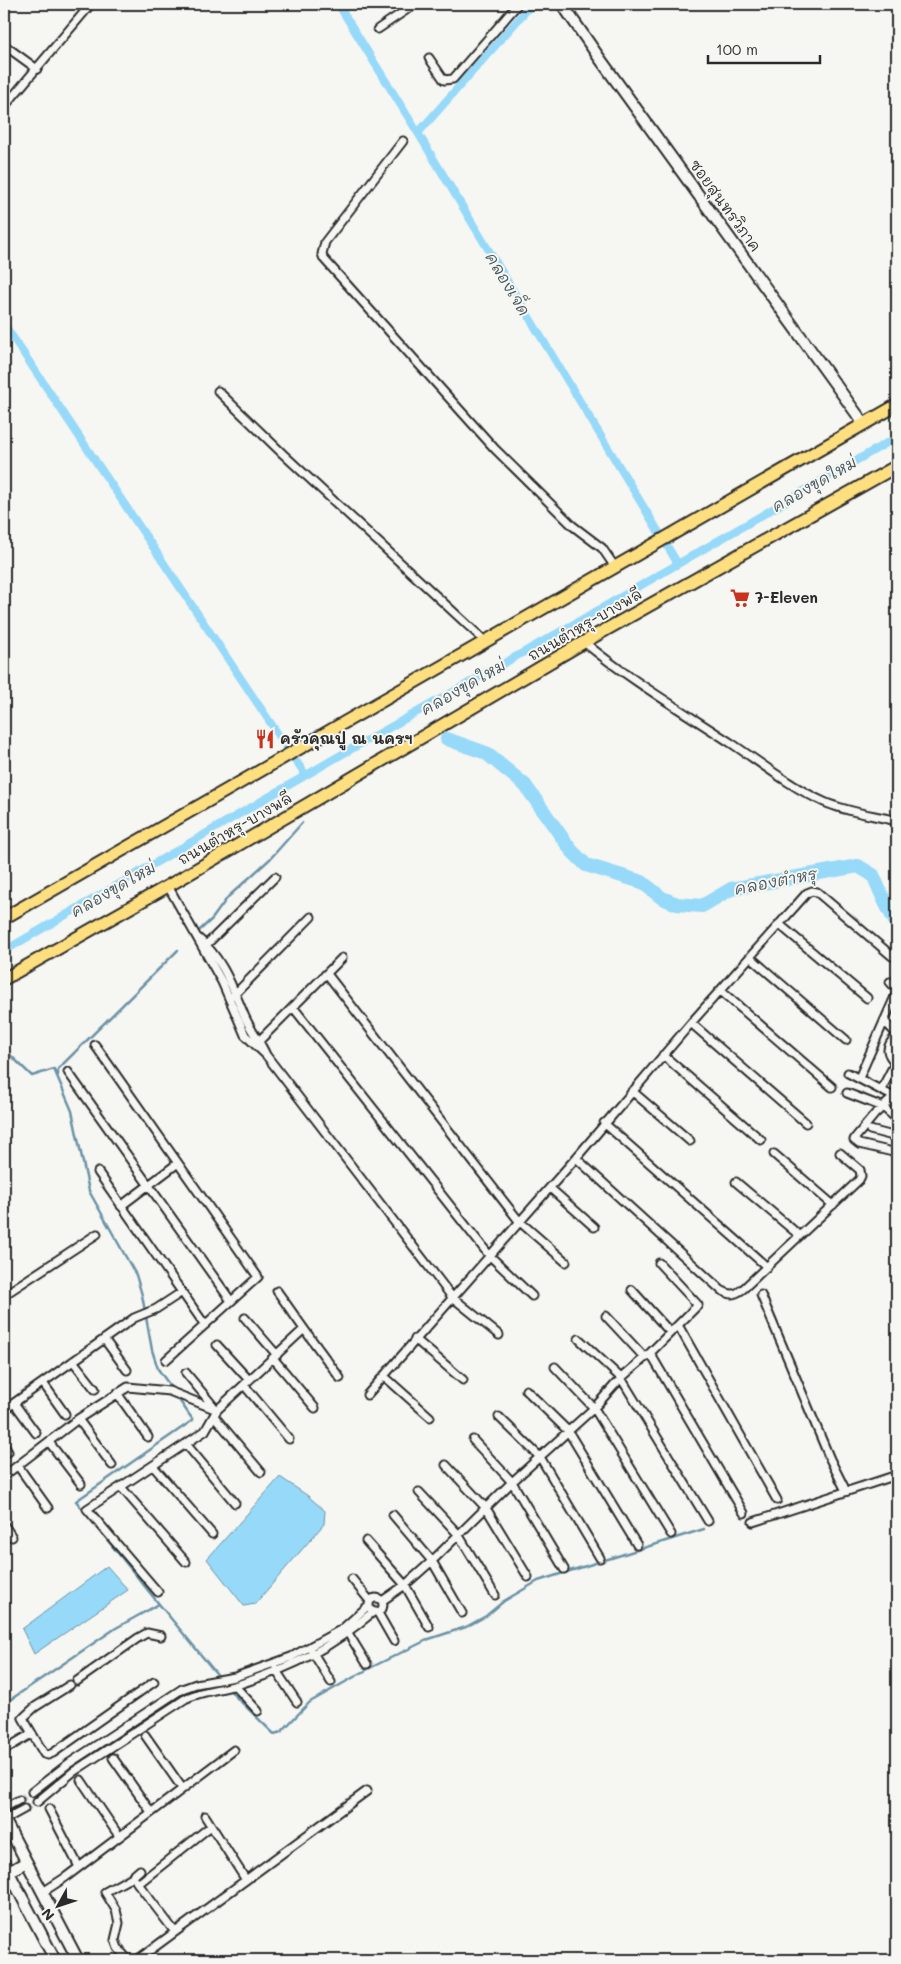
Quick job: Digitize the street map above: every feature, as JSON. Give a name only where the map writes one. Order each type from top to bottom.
[{"type":"main road","points":[[4,918],[897,405]]},
{"type":"main road","name":"ถนนตำหรุ-บางพลี","points":[[4,979],[168,886],[584,642],[897,466]]},
{"type":"street","points":[[4,7],[7,4]]},
{"type":"street","points":[[4,107],[91,4]]},
{"type":"street","points":[[378,29],[415,4]]},
{"type":"street","points":[[429,58],[444,80],[453,79],[518,4]]},
{"type":"street","name":"ซอยสุนทรวิภาค","points":[[562,4],[864,424]]},
{"type":"street","points":[[4,45],[38,69]]},
{"type":"street","points":[[403,141],[325,242],[322,254],[324,259],[495,449],[573,526],[602,548],[615,567]]},
{"type":"street","points":[[218,392],[486,642]]},
{"type":"street","points":[[584,642],[649,689],[822,801],[897,820]]},
{"type":"street","points":[[204,947],[275,877]]},
{"type":"street","points":[[168,886],[197,937],[226,973],[257,1043]]},
{"type":"street","points":[[367,1395],[550,1188],[691,1023],[778,924],[807,894],[812,891],[817,892],[892,956]]},
{"type":"street","points":[[229,1000],[312,917]]},
{"type":"street","points":[[778,924],[867,998]]},
{"type":"street","points":[[204,947],[222,982],[239,1024],[257,1043],[452,1297],[499,1335]]},
{"type":"street","points":[[750,957],[846,1040]]},
{"type":"street","points":[[257,1043],[342,958]]},
{"type":"street","points":[[327,974],[519,1221],[566,1262]]},
{"type":"street","points":[[859,1078],[897,991],[890,982]]},
{"type":"street","points":[[721,991],[832,1087]]},
{"type":"street","points":[[293,1007],[489,1255],[532,1296]]},
{"type":"street","points":[[881,1090],[896,1064],[888,1056],[888,1050],[897,1034],[884,1021]]},
{"type":"street","points":[[691,1023],[806,1123]]},
{"type":"street","points":[[94,1044],[258,1277],[166,1360]]},
{"type":"street","points":[[663,1056],[761,1140]]},
{"type":"street","points":[[68,1072],[232,1301]]},
{"type":"street","points":[[848,1073],[896,1096],[875,1114],[854,1140],[860,1144],[897,1153]]},
{"type":"street","points":[[632,1091],[690,1141]]},
{"type":"street","points":[[847,1093],[883,1107],[897,1119]]},
{"type":"street","points":[[604,1123],[766,1267]]},
{"type":"street","points":[[870,1130],[897,1137]]},
{"type":"street","points":[[576,1158],[721,1290],[730,1295],[736,1294],[766,1267],[833,1205],[861,1176],[860,1170],[840,1153]]},
{"type":"street","points":[[774,1154],[833,1205]]},
{"type":"street","points":[[121,1206],[178,1163]]},
{"type":"street","points":[[98,1172],[205,1325]]},
{"type":"street","points":[[736,1182],[799,1235]]},
{"type":"street","points":[[550,1188],[594,1226]]},
{"type":"street","points":[[4,1295],[97,1234]]},
{"type":"street","points":[[382,1601],[405,1585],[432,1561],[512,1482],[594,1408],[621,1378],[648,1355],[698,1305],[659,1262]]},
{"type":"street","points":[[632,1290],[670,1332]]},
{"type":"street","points":[[277,1291],[340,1378]]},
{"type":"street","points":[[4,1410],[134,1318],[156,1309],[182,1292]]},
{"type":"street","points":[[761,1295],[826,1451],[846,1491]]},
{"type":"street","points":[[606,1316],[648,1355],[744,1513]]},
{"type":"street","points":[[246,1318],[315,1408]]},
{"type":"street","points":[[678,1325],[777,1500]]},
{"type":"street","points":[[158,1592],[87,1509],[205,1431],[215,1413],[304,1329]]},
{"type":"street","points":[[579,1338],[621,1378],[708,1521]]},
{"type":"street","points":[[104,1340],[127,1370]]},
{"type":"street","points":[[415,1340],[463,1380]]},
{"type":"street","points":[[217,1345],[289,1439]]},
{"type":"street","points":[[73,1361],[95,1389]]},
{"type":"street","points":[[555,1367],[594,1408],[671,1534]]},
{"type":"street","points":[[186,1373],[261,1472]]},
{"type":"street","points":[[384,1376],[430,1417]]},
{"type":"street","points":[[43,1383],[65,1414]]},
{"type":"street","points":[[4,1476],[78,1419],[128,1387],[169,1391],[189,1398],[215,1413]]},
{"type":"street","points":[[526,1390],[568,1431],[637,1546]]},
{"type":"street","points":[[117,1394],[148,1437]]},
{"type":"street","points":[[14,1403],[36,1433]]},
{"type":"street","points":[[499,1417],[540,1457],[600,1558]]},
{"type":"street","points":[[78,1419],[112,1465]]},
{"type":"street","points":[[473,1440],[512,1482],[564,1569]]},
{"type":"street","points":[[49,1442],[81,1484]]},
{"type":"street","points":[[186,1444],[235,1503]]},
{"type":"street","points":[[4,1445],[8,1452]]},
{"type":"street","points":[[446,1465],[486,1508],[528,1577]]},
{"type":"street","points":[[18,1466],[48,1508]]},
{"type":"street","points":[[153,1466],[212,1534]]},
{"type":"street","points":[[753,1522],[897,1475]]},
{"type":"street","points":[[121,1487],[186,1562]]},
{"type":"street","points":[[419,1492],[458,1534],[495,1595]]},
{"type":"street","points":[[393,1515],[432,1561],[462,1613]]},
{"type":"street","points":[[4,1525],[12,1537]]},
{"type":"street","points":[[366,1541],[405,1585],[429,1627]]},
{"type":"street","points":[[352,1579],[394,1641]]},
{"type":"street","points":[[44,1797],[35,1790],[68,1764],[170,1696],[188,1687],[227,1679],[276,1663],[342,1629],[377,1598],[382,1601]]},
{"type":"street","points":[[38,1802],[73,1772],[175,1705],[196,1694],[234,1686],[277,1672],[314,1655],[383,1608],[382,1601]]},
{"type":"street","points":[[154,1682],[48,1755],[42,1751],[23,1718],[26,1714],[138,1638],[147,1633],[160,1636]]},
{"type":"street","points":[[348,1633],[367,1664]]},
{"type":"street","points":[[309,1647],[331,1682]]},
{"type":"street","points":[[276,1663],[277,1672],[297,1702]]},
{"type":"street","points":[[234,1686],[258,1711]]},
{"type":"street","points":[[170,1696],[175,1705]]},
{"type":"street","points":[[138,1718],[144,1726]]},
{"type":"street","points":[[4,1750],[31,1734]]},
{"type":"street","points":[[145,1735],[182,1788]]},
{"type":"street","points":[[103,1741],[107,1749]]},
{"type":"street","points":[[43,1892],[234,1750]]},
{"type":"street","points":[[114,1758],[150,1812]]},
{"type":"street","points":[[68,1764],[73,1772]]},
{"type":"street","points":[[81,1780],[119,1836]]},
{"type":"street","points":[[137,1960],[367,1791]]},
{"type":"street","points":[[4,1808],[19,1800]]},
{"type":"street","points":[[24,1809],[4,1819],[78,1960]]},
{"type":"street","points":[[49,1809],[79,1867]]},
{"type":"street","points":[[205,1816],[246,1880]]},
{"type":"street","points":[[138,1884],[211,1826]]},
{"type":"street","points":[[26,1862],[6,1868],[55,1960]]},
{"type":"street","points":[[128,1960],[118,1948],[115,1940],[119,1923],[116,1910],[105,1892],[132,1877],[140,1870]]},
{"type":"street","points":[[132,1877],[175,1932]]},
{"type":"water","points":[[280,1477],[308,1496],[325,1511],[324,1524],[255,1604],[244,1606],[207,1559]]},
{"type":"water","points":[[107,1566],[128,1590],[34,1654],[22,1629]]},
{"type":"waterway","name":"คลองเจ็ด","points":[[338,4],[678,564]]},
{"type":"waterway","points":[[418,133],[532,4]]},
{"type":"waterway","points":[[4,324],[286,746]]},
{"type":"waterway","name":"คลองขุดใหม่","points":[[4,951],[339,756],[588,616],[897,437]]},
{"type":"waterway","name":"คลองตำหรุ","points":[[447,739],[486,753],[525,785],[571,850],[586,865],[642,882],[662,898],[677,904],[702,906],[731,889],[858,866],[873,875],[897,925]]},
{"type":"waterway","points":[[296,761],[306,775]]},
{"type":"waterway","points":[[200,930],[212,919],[228,897],[270,859],[302,823]]},
{"type":"waterway","points":[[58,1075],[58,1069],[178,950]]},
{"type":"waterway","points":[[4,1049],[32,1076],[54,1069],[72,1111],[89,1191],[136,1275],[142,1295],[152,1350],[158,1369],[173,1390]]},
{"type":"waterway","points":[[4,1704],[116,1628],[159,1604],[76,1501],[193,1420],[177,1397]]},
{"type":"waterway","points":[[159,1604],[234,1695],[274,1734],[281,1732],[310,1702],[370,1668],[429,1639],[466,1627],[538,1581],[704,1529]]},
{"type":"tunnel","points":[[19,1800],[32,1792]]},
{"type":"tunnel","points":[[24,1809],[37,1802]]},
{"type":"place","name":"7-Eleven","points":[[740,598]]},
{"type":"place","name":"ครัวคุณปู ณ นครฯ","points":[[265,739]]}]
